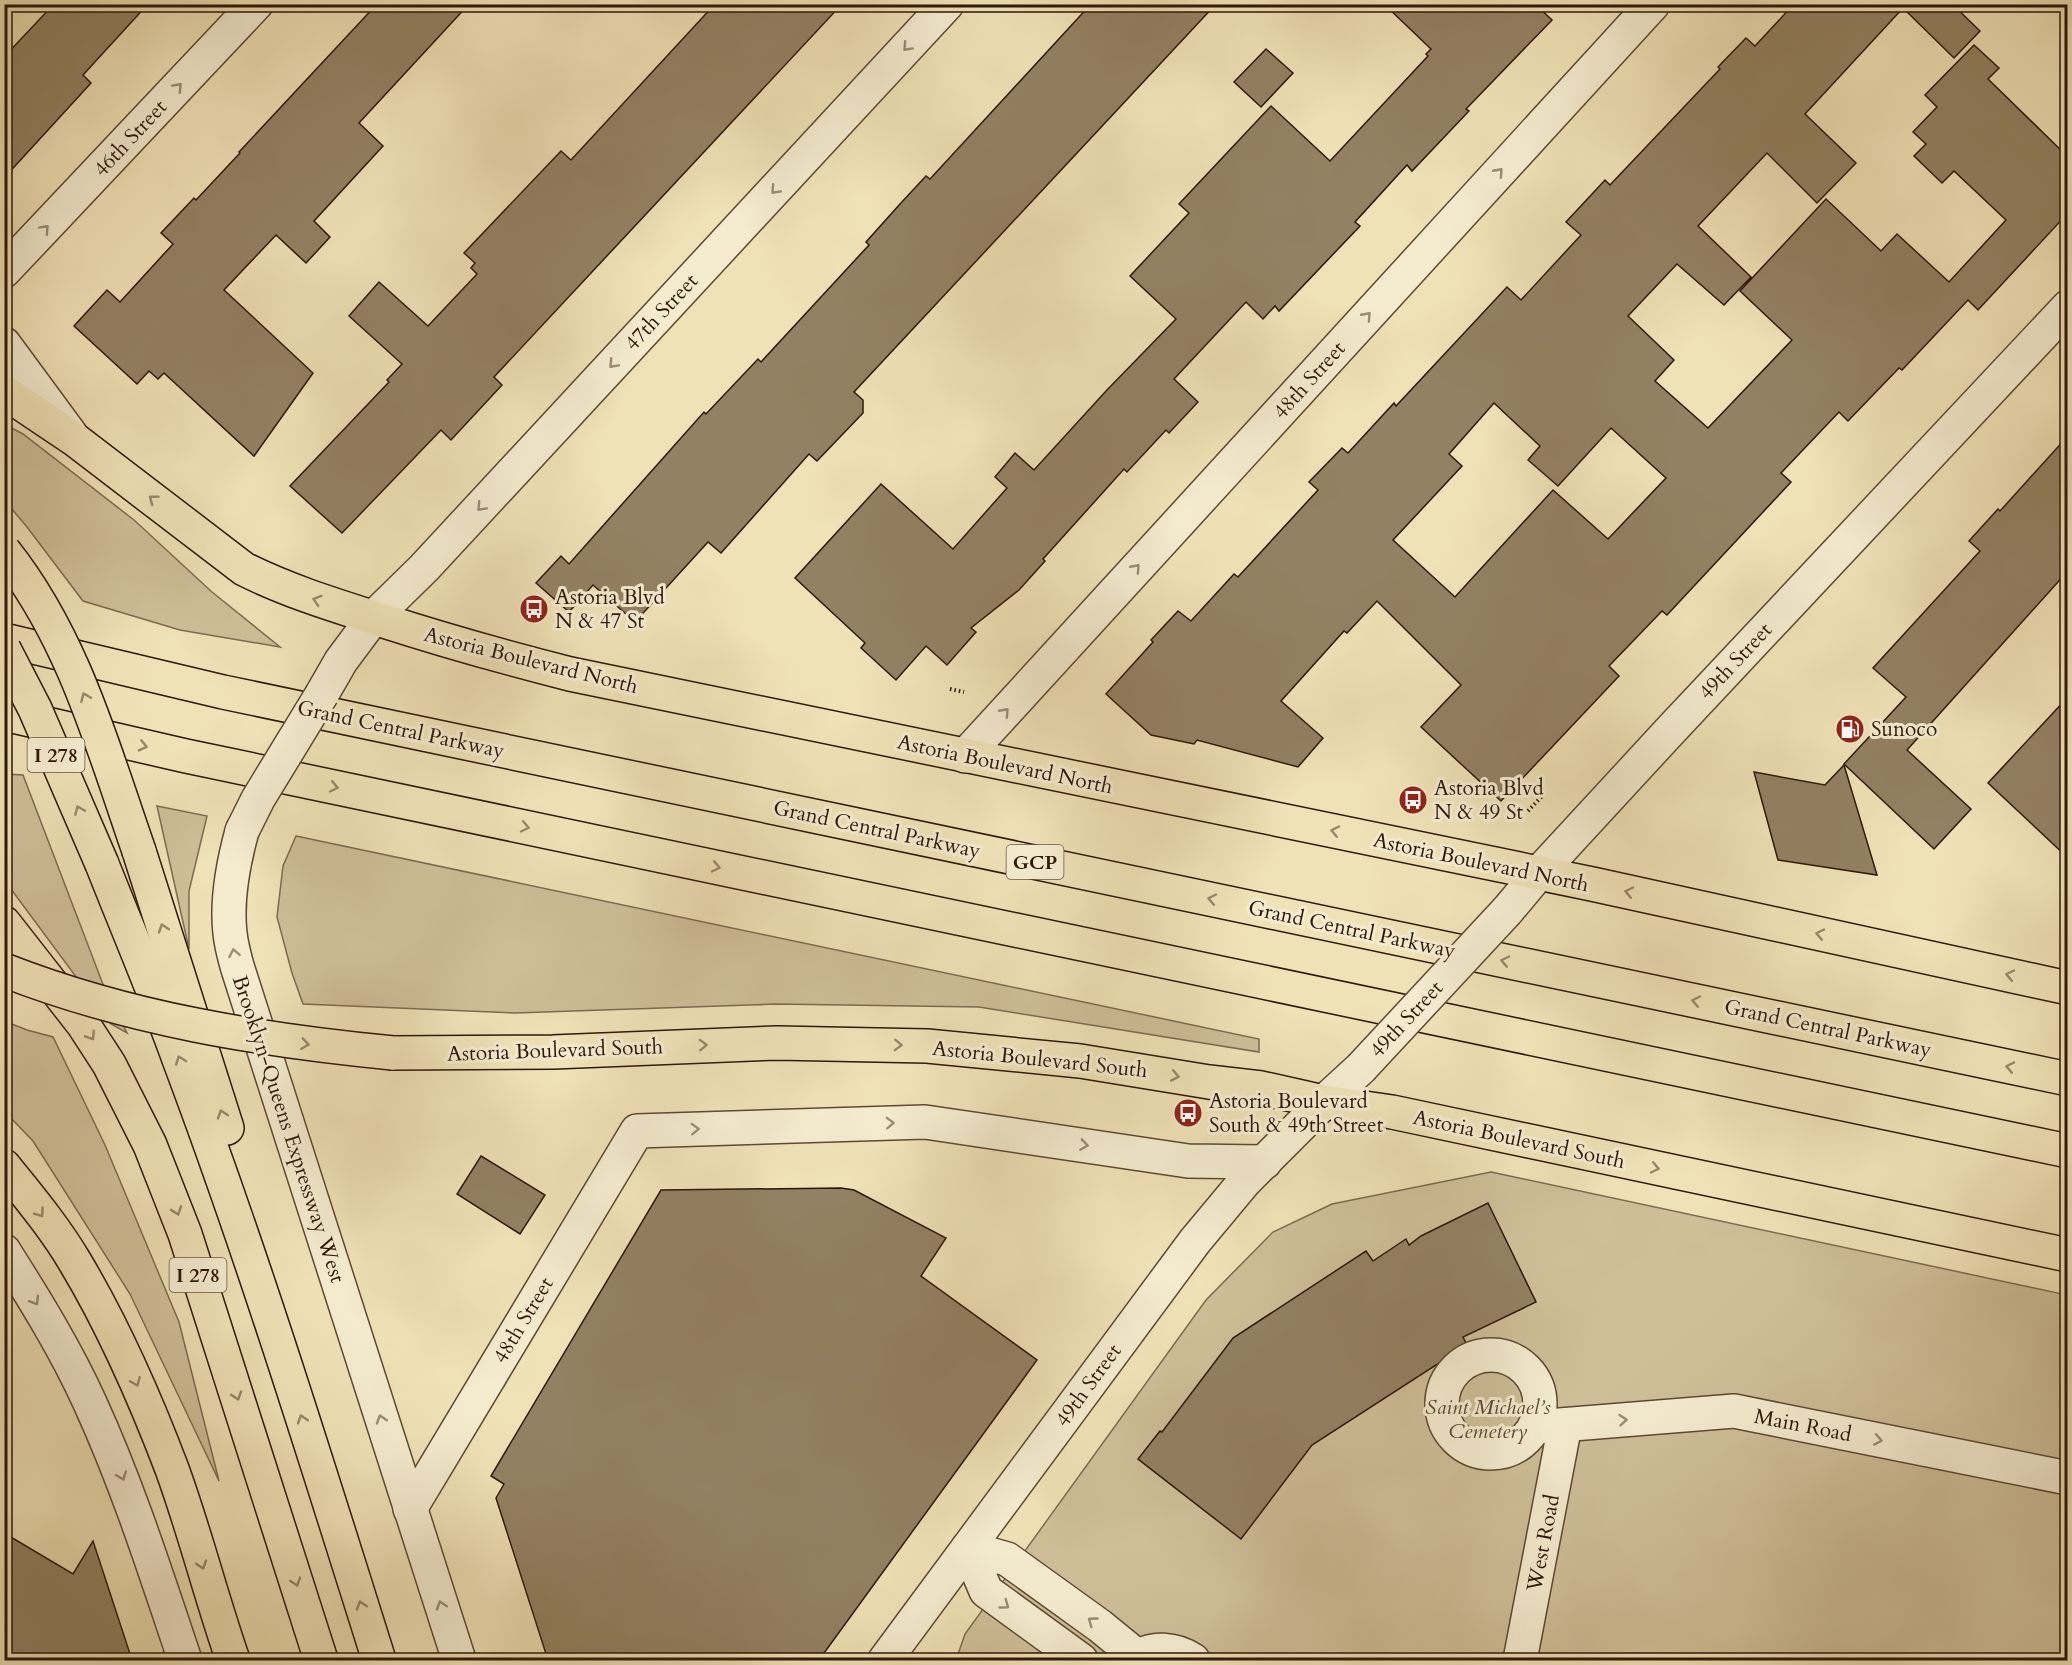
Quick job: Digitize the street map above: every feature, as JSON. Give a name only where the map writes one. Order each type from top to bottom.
[{"type":"main road","name":"Astoria Boulevard North","points":[[4,392],[74,439],[244,569],[307,597],[514,660],[570,674],[1538,874],[2067,988]]},
{"type":"main road","points":[[4,551],[41,605],[65,649],[88,704],[139,851],[258,1226],[282,1353]]},
{"type":"main road","name":"Grand Central Parkway","points":[[4,640],[224,692],[2067,1078]]},
{"type":"main road","name":"I 278","points":[[4,650],[52,746],[102,864],[181,1064],[282,1353],[379,1660]]},
{"type":"main road","points":[[4,714],[209,760],[2067,1151]]},
{"type":"main road","name":"I 278","points":[[4,923],[83,1023],[109,1064],[150,1145],[185,1234],[321,1660]]},
{"type":"main road","name":"Astoria Boulevard South","points":[[4,970],[94,1000],[171,1021],[312,1045],[393,1053],[553,1052],[765,1044],[850,1044],[927,1046],[1000,1052],[1122,1067],[1209,1082],[1261,1088],[1324,1102],[1392,1112],[2067,1255]]},
{"type":"main road","points":[[4,1166],[75,1261],[131,1371],[172,1471],[233,1660]]},
{"type":"street","name":"46th Street","points":[[4,271],[256,4]]},
{"type":"street","name":"47th Street","points":[[373,618],[432,560],[947,4]]},
{"type":"street","name":"48th Street","points":[[965,756],[1653,4]]},
{"type":"street","name":"49th Street","points":[[885,1660],[1195,1240],[1245,1181],[1361,1068],[1669,732],[2067,307]]},
{"type":"street","points":[[4,344],[74,439]]},
{"type":"street","name":"Brooklyn-Queens Expressway West","points":[[373,618],[341,661],[258,799],[242,831],[234,861],[230,894],[230,932],[237,966],[459,1660]]},
{"type":"street","name":"48th Street","points":[[410,1509],[637,1131],[925,1122],[1188,1161],[1265,1162]]},
{"type":"street","points":[[4,1251],[57,1337],[89,1400],[122,1477],[185,1660]]},
{"type":"street","name":"Main Road","points":[[1550,1426],[1734,1411],[2067,1478]]},
{"type":"street","name":"West Road","points":[[1520,1660],[1550,1426]]},
{"type":"street","points":[[968,1548],[1007,1559],[1100,1626],[1137,1659],[1151,1651],[1166,1650],[1180,1653],[1193,1660]]},
{"type":"street","points":[[968,1548],[986,1591],[1081,1660]]},
{"type":"path","points":[[950,689],[964,692]]},
{"type":"path","points":[[1528,811],[1546,792]]},
{"type":"green space","points":[[4,424],[23,434],[134,520],[212,592],[280,647],[180,630],[83,601],[5,501]]},
{"type":"green space","points":[[5,774],[23,775],[104,987],[127,1033],[111,1024],[5,881]]},
{"type":"green space","points":[[157,806],[207,816],[189,891],[189,949]]},
{"type":"green space","points":[[296,836],[1259,1039],[1259,1052],[979,1007],[776,1004],[515,1013],[303,1004],[277,917],[283,866]]},
{"type":"green space","points":[[4,1021],[53,1037],[105,1145],[179,1322],[219,1481],[130,1294],[33,1141],[5,1112]]},
{"type":"green space","name":"Saint Michael’s Cemetery","points":[[1491,1172],[2067,1295],[2067,1660],[956,1660],[965,1634],[1206,1300],[1273,1232],[1332,1204]]},
{"type":"building","points":[[54,4],[148,4],[83,75],[91,83],[4,178],[4,57]]},
{"type":"building","points":[[377,4],[469,4],[359,123],[383,146],[314,221],[330,237],[306,263],[276,235],[224,290],[313,373],[254,456],[164,373],[158,379],[149,371],[137,384],[74,326],[107,290],[120,302],[173,244],[161,233],[194,198],[196,200]]},
{"type":"building","points":[[715,4],[842,4],[494,377],[502,385],[451,440],[441,430],[342,533],[290,486],[389,382],[387,380],[402,364],[349,316],[379,282],[428,326],[477,274],[471,268],[475,263],[464,253],[561,151],[571,160]]},
{"type":"building","points":[[1091,4],[1216,4],[854,392],[863,400],[863,413],[817,461],[809,454],[721,553],[708,542],[635,622],[593,585],[569,612],[536,583],[561,556],[569,564],[704,412],[706,414],[758,359],[761,362],[869,245],[866,242],[900,204],[926,176],[930,179]]},
{"type":"building","points":[[1384,4],[1535,4],[1552,20],[1466,109],[1469,111],[1412,171],[1407,165],[1355,222],[1360,226],[1279,311],[1275,306],[1263,319],[1246,302],[1174,379],[1198,402],[1169,433],[1166,430],[1127,472],[1124,469],[1043,559],[1045,561],[1019,590],[971,628],[976,632],[947,665],[926,646],[896,680],[861,648],[865,643],[795,578],[881,484],[953,549],[1007,488],[995,477],[1015,453],[1034,470],[1176,319],[1130,276],[1189,213],[1179,204],[1271,106],[1330,161],[1428,56],[1426,54],[1431,49]]},
{"type":"building","points":[[1794,4],[1952,4],[1980,31],[1954,58],[1903,8],[1805,114],[1856,163],[1817,203],[1767,153],[1698,226],[1751,277],[1724,305],[1677,264],[1628,316],[1674,360],[1655,381],[1708,428],[1792,340],[1740,291],[1826,199],[1881,251],[1897,234],[1949,282],[2006,220],[1954,171],[1942,183],[1914,156],[1926,144],[1913,132],[1937,107],[1925,95],[1974,45],[1999,68],[1988,79],[2067,156],[2067,214],[1978,310],[1968,300],[1902,370],[1899,368],[1848,421],[1839,412],[1781,473],[1791,482],[1667,615],[1662,611],[1609,666],[1619,676],[1501,801],[1421,727],[1461,685],[1377,601],[1347,633],[1344,631],[1281,701],[1323,738],[1298,767],[1197,740],[1194,744],[1151,735],[1106,694],[1178,611],[1191,621],[1234,574],[1238,577],[1318,490],[1309,482],[1342,448],[1348,453],[1394,403],[1396,406],[1507,287],[1521,300],[1581,235],[1566,222],[1605,180],[1610,185],[1720,69],[1718,67],[1746,38],[1755,46]],"holes":[[[1494,403],[1540,446],[1528,460],[1558,486],[1611,428],[1666,478],[1608,539],[1553,490],[1455,597],[1393,540],[1462,466],[1449,454]]]},
{"type":"building","points":[[1266,49],[1293,73],[1261,107],[1234,82]]},
{"type":"building","points":[[2067,437],[2067,572],[1907,750],[1971,809],[1934,849],[1844,764],[1906,697],[1873,668],[1980,551],[1969,541],[1998,509],[2000,511]]},
{"type":"building","points":[[2067,698],[2067,857],[1988,783]]},
{"type":"building","points":[[1844,765],[1877,875],[1778,860],[1754,772],[1825,785]]},
{"type":"building","points":[[481,1156],[545,1195],[520,1234],[457,1194]]},
{"type":"building","points":[[841,1188],[854,1190],[946,1238],[921,1276],[1037,1360],[819,1660],[548,1660],[496,1498],[504,1484],[491,1476],[661,1190]]},
{"type":"building","points":[[1488,1203],[1536,1302],[1463,1337],[1467,1345],[1312,1445],[1241,1539],[1138,1459],[1160,1431],[1162,1432],[1233,1338],[1366,1251],[1373,1261],[1406,1239],[1409,1245],[1421,1236]]},
{"type":"building","points":[[4,1533],[73,1574],[93,1541],[132,1660],[4,1660]]},
{"type":"place","name":"Astoria Blvd N & 47 St","points":[[534,609]]},
{"type":"place","name":"Sunoco","points":[[1850,729]]},
{"type":"place","name":"Astoria Blvd N & 49 St","points":[[1413,800]]},
{"type":"place","name":"Astoria Boulevard South & 49th Street","points":[[1188,1113]]}]
